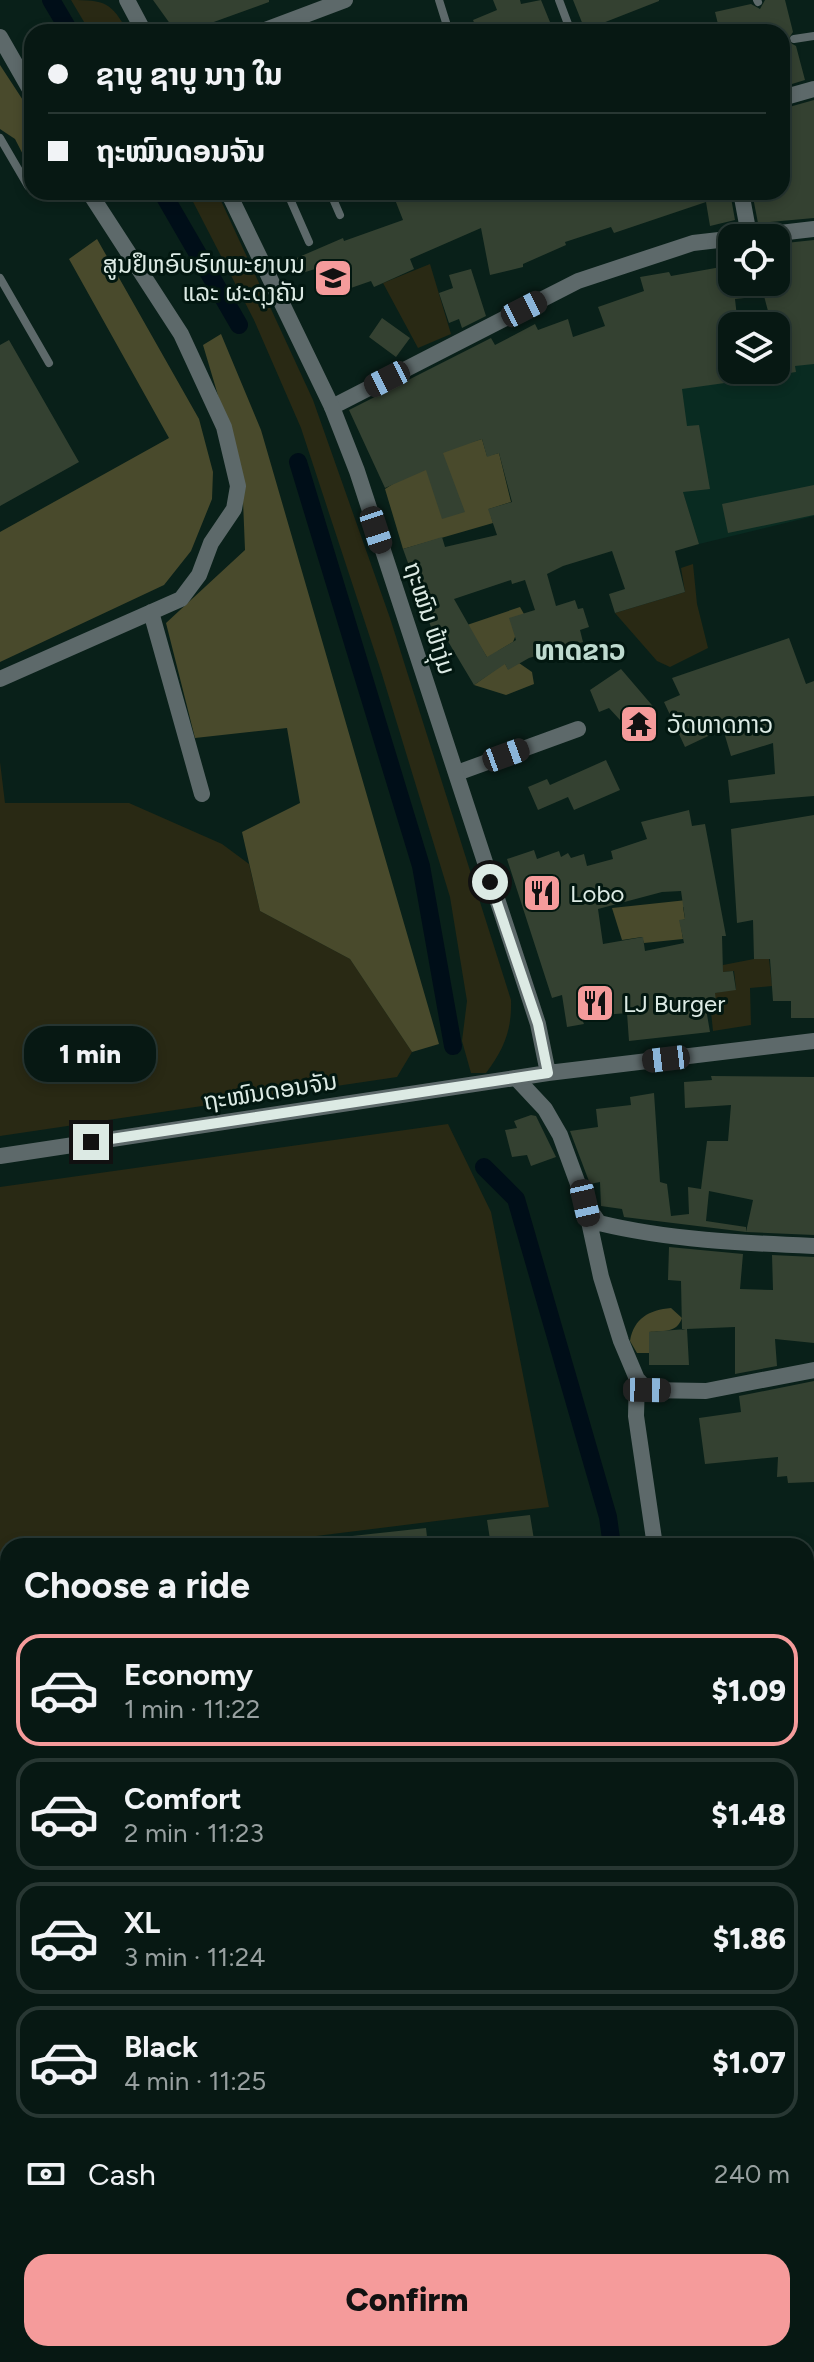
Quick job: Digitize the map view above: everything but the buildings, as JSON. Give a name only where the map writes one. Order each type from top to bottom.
[{"type":"street","points":[[127,0],[140,24]]},
{"type":"street","points":[[281,24],[345,0]]},
{"type":"street","points":[[0,37],[24,79]]},
{"type":"street","points":[[790,96],[814,89]]},
{"type":"street","points":[[0,679],[181,599],[199,575],[211,543],[234,509],[238,486],[224,427],[181,334],[94,200]]},
{"type":"street","name":"ຖະໝົນ ຟ້າງຸ່ມ","points":[[232,200],[332,407],[357,471],[538,1024],[548,1073]]},
{"type":"street","points":[[742,200],[747,224]]},
{"type":"street","points":[[790,231],[814,229]]},
{"type":"street","points":[[332,407],[578,281],[693,243],[718,239]]},
{"type":"street","points":[[151,612],[202,794]]},
{"type":"street","points":[[457,773],[578,729]]},
{"type":"street","name":"ຖະໝົນດອນຈັນ","points":[[0,1156],[548,1073],[814,1041]]},
{"type":"street","points":[[516,1078],[545,1109],[560,1135],[585,1203],[601,1277],[637,1379],[636,1416],[654,1538]]},
{"type":"street","points":[[585,1203],[599,1223],[631,1230],[754,1245],[814,1246]]},
{"type":"street","points":[[637,1379],[647,1390],[706,1391],[814,1370]]},
{"type":"lane","points":[[439,0],[446,24]]},
{"type":"lane","points":[[559,0],[568,24]]},
{"type":"lane","points":[[794,39],[814,36]]},
{"type":"lane","points":[[0,138],[24,179]]},
{"type":"lane","points":[[291,200],[309,242]]},
{"type":"lane","points":[[333,200],[340,215]]},
{"type":"lane","points":[[0,278],[49,363]]},
{"type":"shaded area","points":[[71,0],[106,5],[123,24],[85,24]]},
{"type":"shaded area","points":[[0,65],[24,102],[24,156],[15,139],[0,129]]},
{"type":"shaded area","points":[[192,200],[221,200],[313,400],[390,618],[511,1000],[506,1039],[486,1073],[471,1073],[462,1041],[467,1001],[450,897],[381,671],[301,428],[254,320]]},
{"type":"shaded area","points":[[97,239],[199,419],[213,472],[212,499],[191,551],[164,585],[0,662],[0,532],[169,438],[69,259]]},
{"type":"shaded area","points":[[430,264],[451,334],[418,348],[383,283]]},
{"type":"shaded area","points":[[221,334],[261,430],[439,1044],[412,1052],[350,959],[260,911],[242,832],[300,803],[287,728],[195,738],[166,623],[245,550],[242,476],[203,345]]},
{"type":"shaded area","points":[[814,344],[814,516],[699,544],[666,438],[636,370],[718,370],[718,384],[790,384],[790,360]]},
{"type":"shaded area","points":[[482,439],[487,456],[499,453],[511,502],[489,509],[493,523],[403,549],[385,489],[448,449]]},
{"type":"shaded area","points":[[693,564],[697,604],[708,648],[670,667],[657,661],[615,613],[685,592],[681,568]]},
{"type":"shaded area","points":[[520,607],[524,614],[513,642],[498,651],[508,669],[519,663],[532,672],[534,684],[506,695],[474,685],[495,670],[467,625]]},
{"type":"shaded area","points":[[0,762],[5,803],[129,803],[222,844],[249,864],[260,911],[350,959],[412,1052],[397,1077],[0,1136]]},
{"type":"shaded area","points":[[687,900],[688,906],[683,907],[685,919],[680,921],[683,939],[644,943],[642,937],[622,940],[612,908]]},
{"type":"shaded area","points":[[769,959],[772,986],[750,988],[751,1025],[713,1031],[710,1002],[715,993],[736,989],[734,971],[723,972],[723,965]]},
{"type":"shaded area","points":[[448,1124],[491,1212],[549,1507],[300,1538],[0,1538],[0,1187]]},
{"type":"shaded area","points":[[671,1308],[682,1318],[680,1323],[669,1330],[649,1332],[649,1353],[637,1353],[630,1341],[635,1326],[649,1313]]},
{"type":"waterway","points":[[51,0],[65,24]]},
{"type":"waterway","points":[[167,200],[239,325]]},
{"type":"waterway","points":[[298,462],[421,866],[453,1046]]},
{"type":"waterway","points":[[484,1167],[516,1199],[608,1517],[611,1538]]},
{"type":"place","name":"ສູນຢຶຫອົບຮົທພະຍາບນ ແລະ ຜະດຸງຄັນ","points":[[333,278]]},
{"type":"place","name":"ວັດທາດກາວ","points":[[639,724]]},
{"type":"place","name":"Lobo","points":[[542,893]]},
{"type":"place","name":"LJ Burger","points":[[595,1003]]},
{"type":"district","name":"ທາດຂາວ","points":[[580,650]]},
{"type":"route","points":[[91,1142],[548,1073],[538,1024],[490,882]]}]
